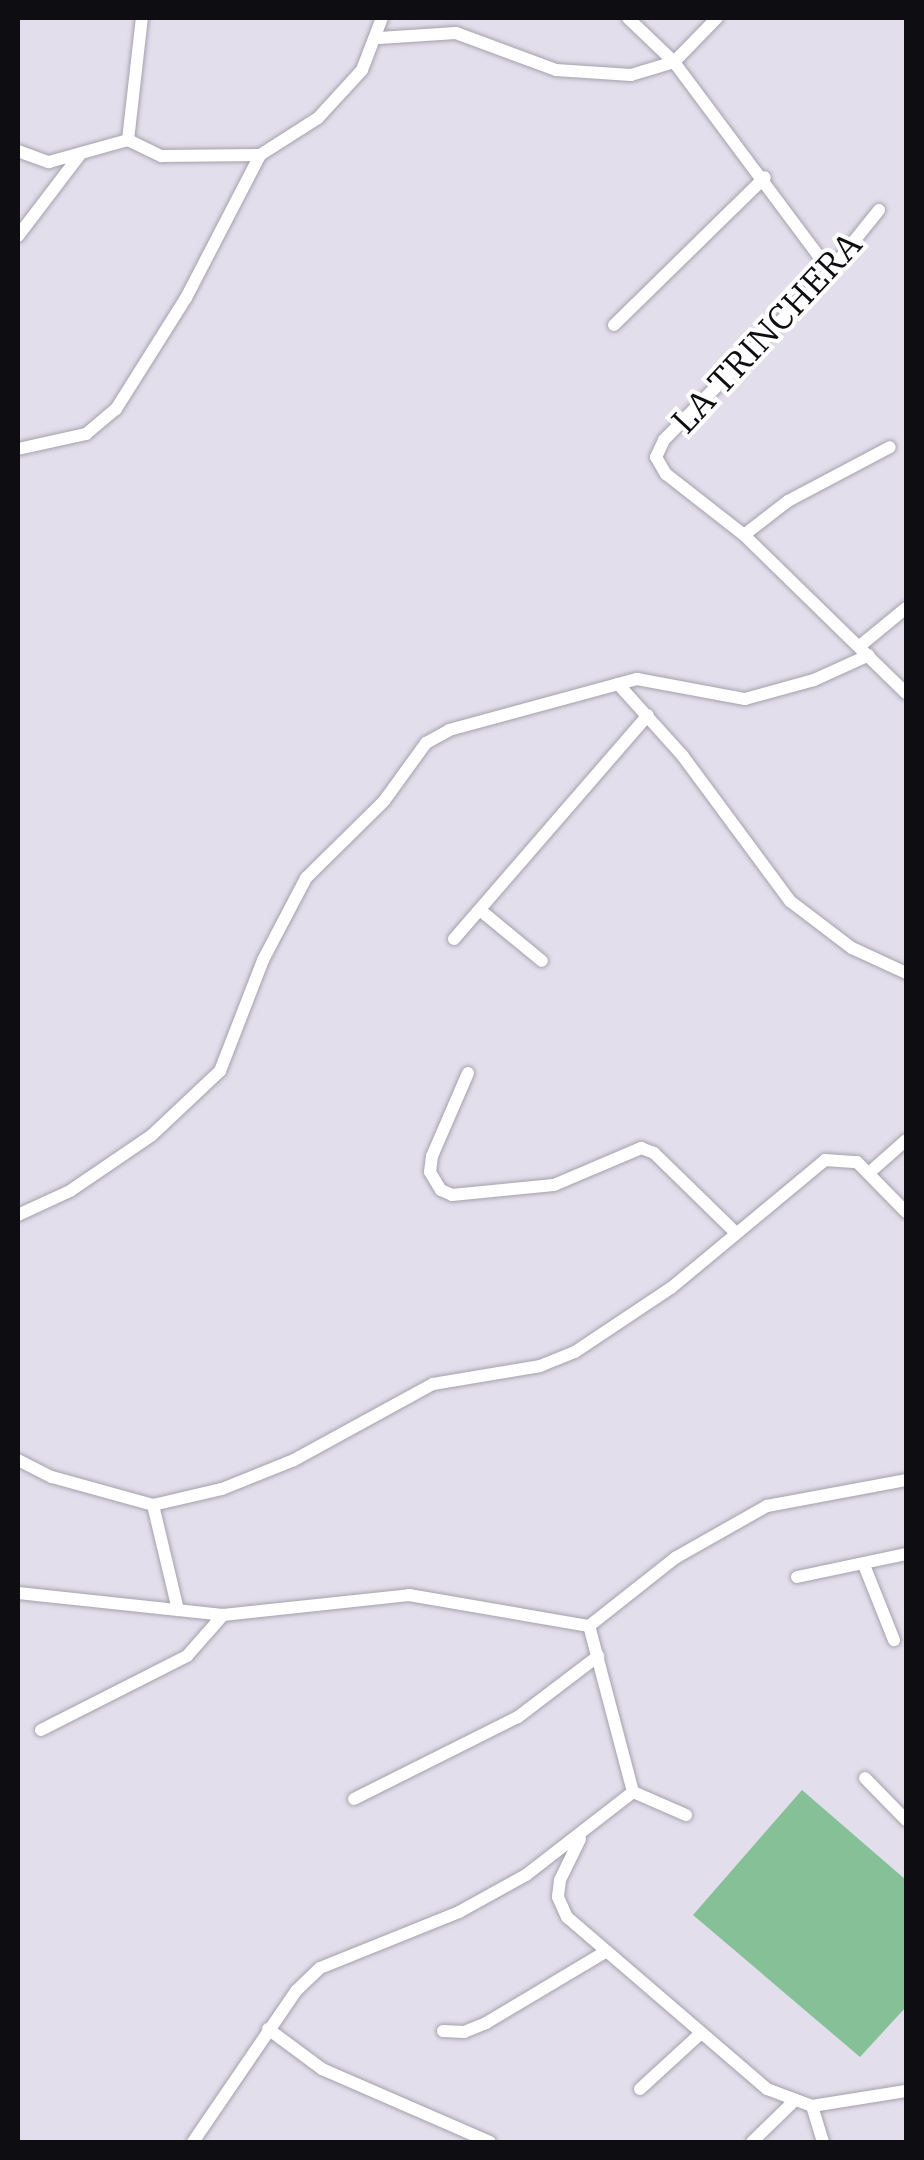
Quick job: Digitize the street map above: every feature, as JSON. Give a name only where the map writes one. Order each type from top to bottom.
[{"type":"street","points":[[128,140],[142,18]]},
{"type":"street","points":[[18,449],[86,434],[116,410],[186,298],[260,155],[318,118],[362,70],[379,38],[382,18]]},
{"type":"street","points":[[628,18],[674,62],[764,177],[830,271]]},
{"type":"street","points":[[379,38],[456,33],[586,76],[631,75],[674,62],[718,18]]},
{"type":"street","points":[[18,151],[50,162],[128,140],[161,156],[260,155]]},
{"type":"street","points":[[18,236],[79,156]]},
{"type":"street","points":[[614,325],[764,177]]},
{"type":"street","name":"LA TRINCHERA","points":[[744,534],[666,474],[656,457],[664,440],[830,271],[879,210]]},
{"type":"street","points":[[890,447],[788,501],[744,534],[906,694]]},
{"type":"street","points":[[18,1215],[70,1191],[152,1136],[220,1071],[264,960],[306,878],[384,801],[426,743],[448,730],[618,684],[658,680],[745,699],[865,650],[906,608]]},
{"type":"street","points":[[618,684],[648,715],[790,902],[852,948],[906,973]]},
{"type":"street","points":[[454,939],[648,715]]},
{"type":"street","points":[[480,910],[542,961]]},
{"type":"street","points":[[468,1072],[432,1156],[430,1172],[440,1190],[452,1195],[554,1185],[640,1148],[654,1153],[736,1232]]},
{"type":"street","points":[[870,1172],[906,1140]]},
{"type":"street","points":[[18,1460],[52,1477],[153,1504],[222,1489],[294,1460],[433,1384],[540,1366],[575,1352],[671,1288],[825,1160],[840,1157],[870,1172],[906,1212]]},
{"type":"street","points":[[18,1592],[224,1615],[409,1595],[589,1626],[674,1558],[767,1506],[906,1480]]},
{"type":"street","points":[[153,1504],[178,1610]]},
{"type":"street","points":[[796,1577],[906,1554]]},
{"type":"street","points":[[864,1565],[894,1640]]},
{"type":"street","points":[[41,1730],[187,1656],[224,1615]]},
{"type":"street","points":[[589,1626],[633,1792]]},
{"type":"street","points":[[354,1799],[518,1716],[598,1656]]},
{"type":"street","points":[[865,1778],[906,1820]]},
{"type":"street","points":[[633,1792],[686,1815]]},
{"type":"street","points":[[192,2142],[268,2029],[320,1968],[458,1912],[580,1839],[633,1792]]},
{"type":"street","points":[[580,1839],[558,1897],[567,1917],[767,2089],[812,2106],[906,2091]]},
{"type":"street","points":[[443,2031],[464,2032],[486,2023],[606,1952]]},
{"type":"street","points":[[268,2029],[322,2069],[490,2142]]},
{"type":"street","points":[[640,2090],[700,2034]]},
{"type":"street","points":[[752,2142],[793,2102]]},
{"type":"street","points":[[812,2106],[823,2142]]},
{"type":"green space","points":[[802,1790],[906,1880],[906,2007],[860,2057],[693,1915]]}]
